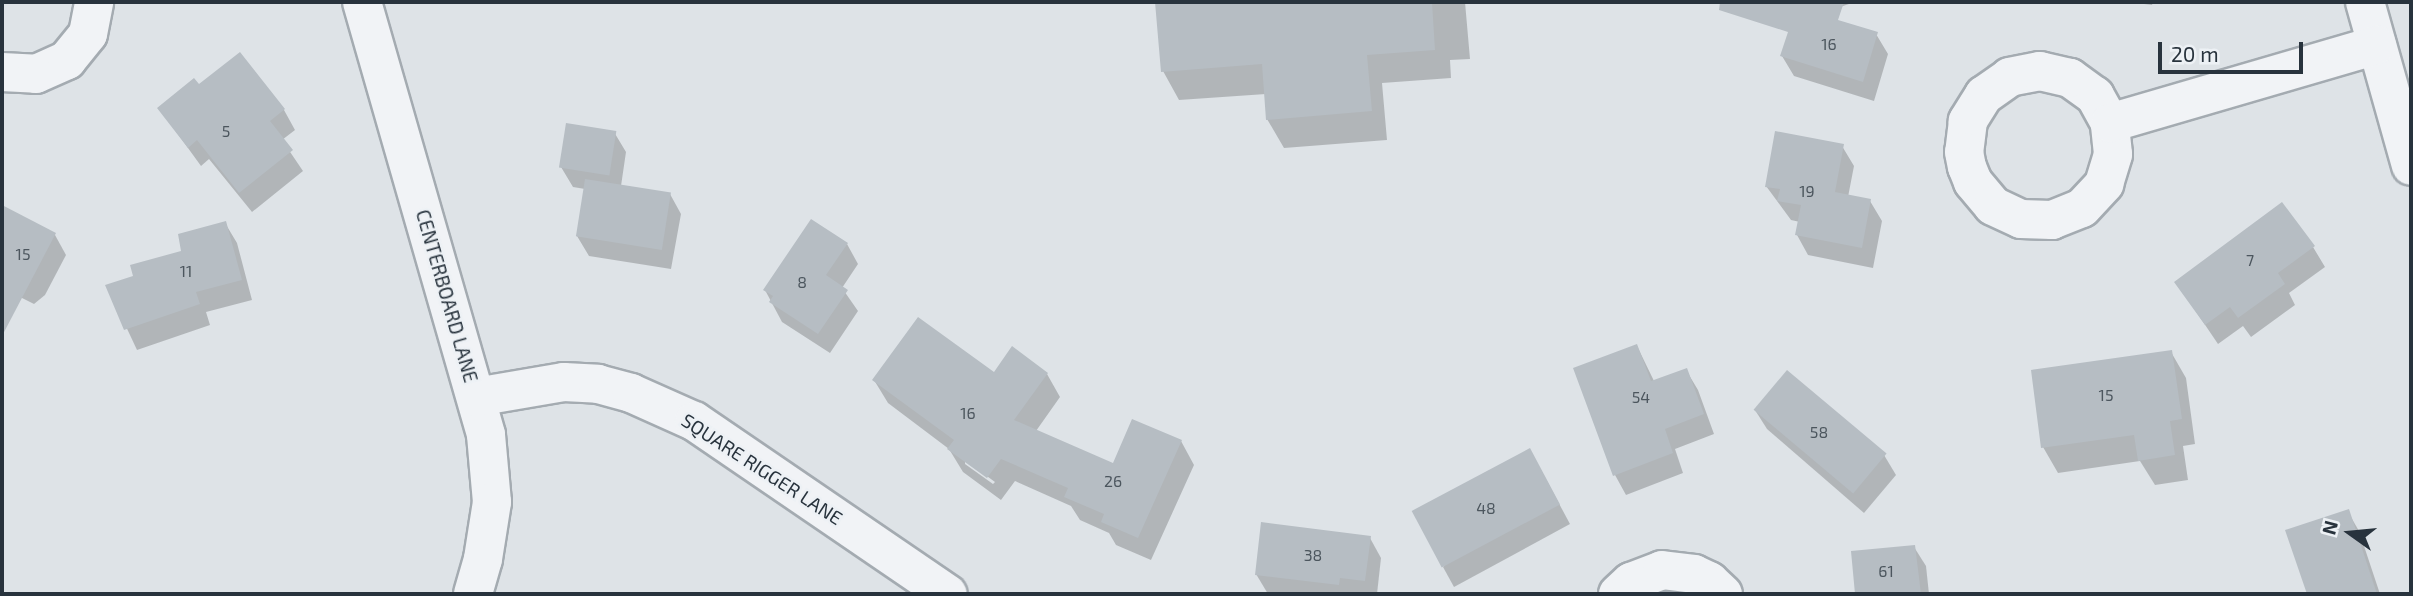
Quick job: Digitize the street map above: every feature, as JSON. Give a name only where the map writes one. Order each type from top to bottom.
[{"type":"street","points":[[2,72],[36,74],[67,60],[88,34],[94,2]]},
{"type":"street","name":"CENTERBOARD LANE","points":[[362,2],[486,435],[492,502],[483,559],[473,594]]},
{"type":"street","points":[[2365,2],[2411,166]]},
{"type":"street","points":[[2110,123],[2377,45]]},
{"type":"street","name":"SQUARE RIGGER LANE","points":[[476,397],[564,382],[598,384],[642,397],[694,421],[948,594]]},
{"type":"street","points":[[1618,594],[1631,582],[1662,570],[1694,574],[1709,581],[1723,594]]},
{"type":"building","points":[[1155,2],[1432,2],[1435,50],[1367,55],[1372,111],[1266,120],[1262,64],[1161,72]]},
{"type":"building","points":[[1720,2],[1844,2],[1838,20],[1878,32],[1863,82],[1780,56],[1788,32],[1719,10]]},
{"type":"building","points":[[240,52],[285,109],[270,121],[293,150],[239,193],[197,140],[188,148],[157,108],[194,78],[199,84]]},
{"type":"building","points":[[566,123],[616,131],[609,175],[559,167]]},
{"type":"building","points":[[1775,131],[1844,144],[1835,192],[1871,199],[1862,248],[1795,235],[1801,205],[1777,201],[1780,189],[1765,187]]},
{"type":"building","points":[[585,179],[671,193],[662,250],[576,236]]},
{"type":"building","points":[[2282,202],[2315,246],[2278,273],[2285,284],[2238,318],[2230,307],[2205,325],[2174,282]]},
{"type":"building","points":[[2,205],[56,233],[2,336]]},
{"type":"building","points":[[811,219],[848,243],[826,275],[848,290],[818,334],[769,302],[773,296],[763,290]]},
{"type":"building","points":[[226,221],[242,280],[196,292],[200,304],[124,330],[105,285],[133,276],[130,265],[181,251],[178,234]]},
{"type":"building","points":[[918,317],[994,372],[1012,346],[1048,373],[1014,420],[1113,463],[1132,419],[1182,440],[1138,538],[1101,522],[1104,514],[1064,497],[1068,488],[1001,459],[987,478],[947,449],[954,440],[872,380]]},
{"type":"building","points":[[1637,344],[1651,381],[1687,368],[1704,414],[1665,429],[1673,453],[1613,476],[1573,368]]},
{"type":"building","points":[[2172,350],[2182,419],[2170,421],[2175,455],[2138,461],[2134,435],[2041,448],[2031,370]]},
{"type":"building","points":[[1787,370],[1887,454],[1853,493],[1754,410]]},
{"type":"building","points":[[1530,448],[1560,505],[1442,567],[1412,511]]},
{"type":"building","points":[[2349,509],[2377,594],[2307,594],[2285,530]]},
{"type":"building","points":[[1261,522],[1371,536],[1365,581],[1340,578],[1339,585],[1255,575]]},
{"type":"building","points":[[1915,545],[1921,594],[1855,594],[1851,551]]}]
